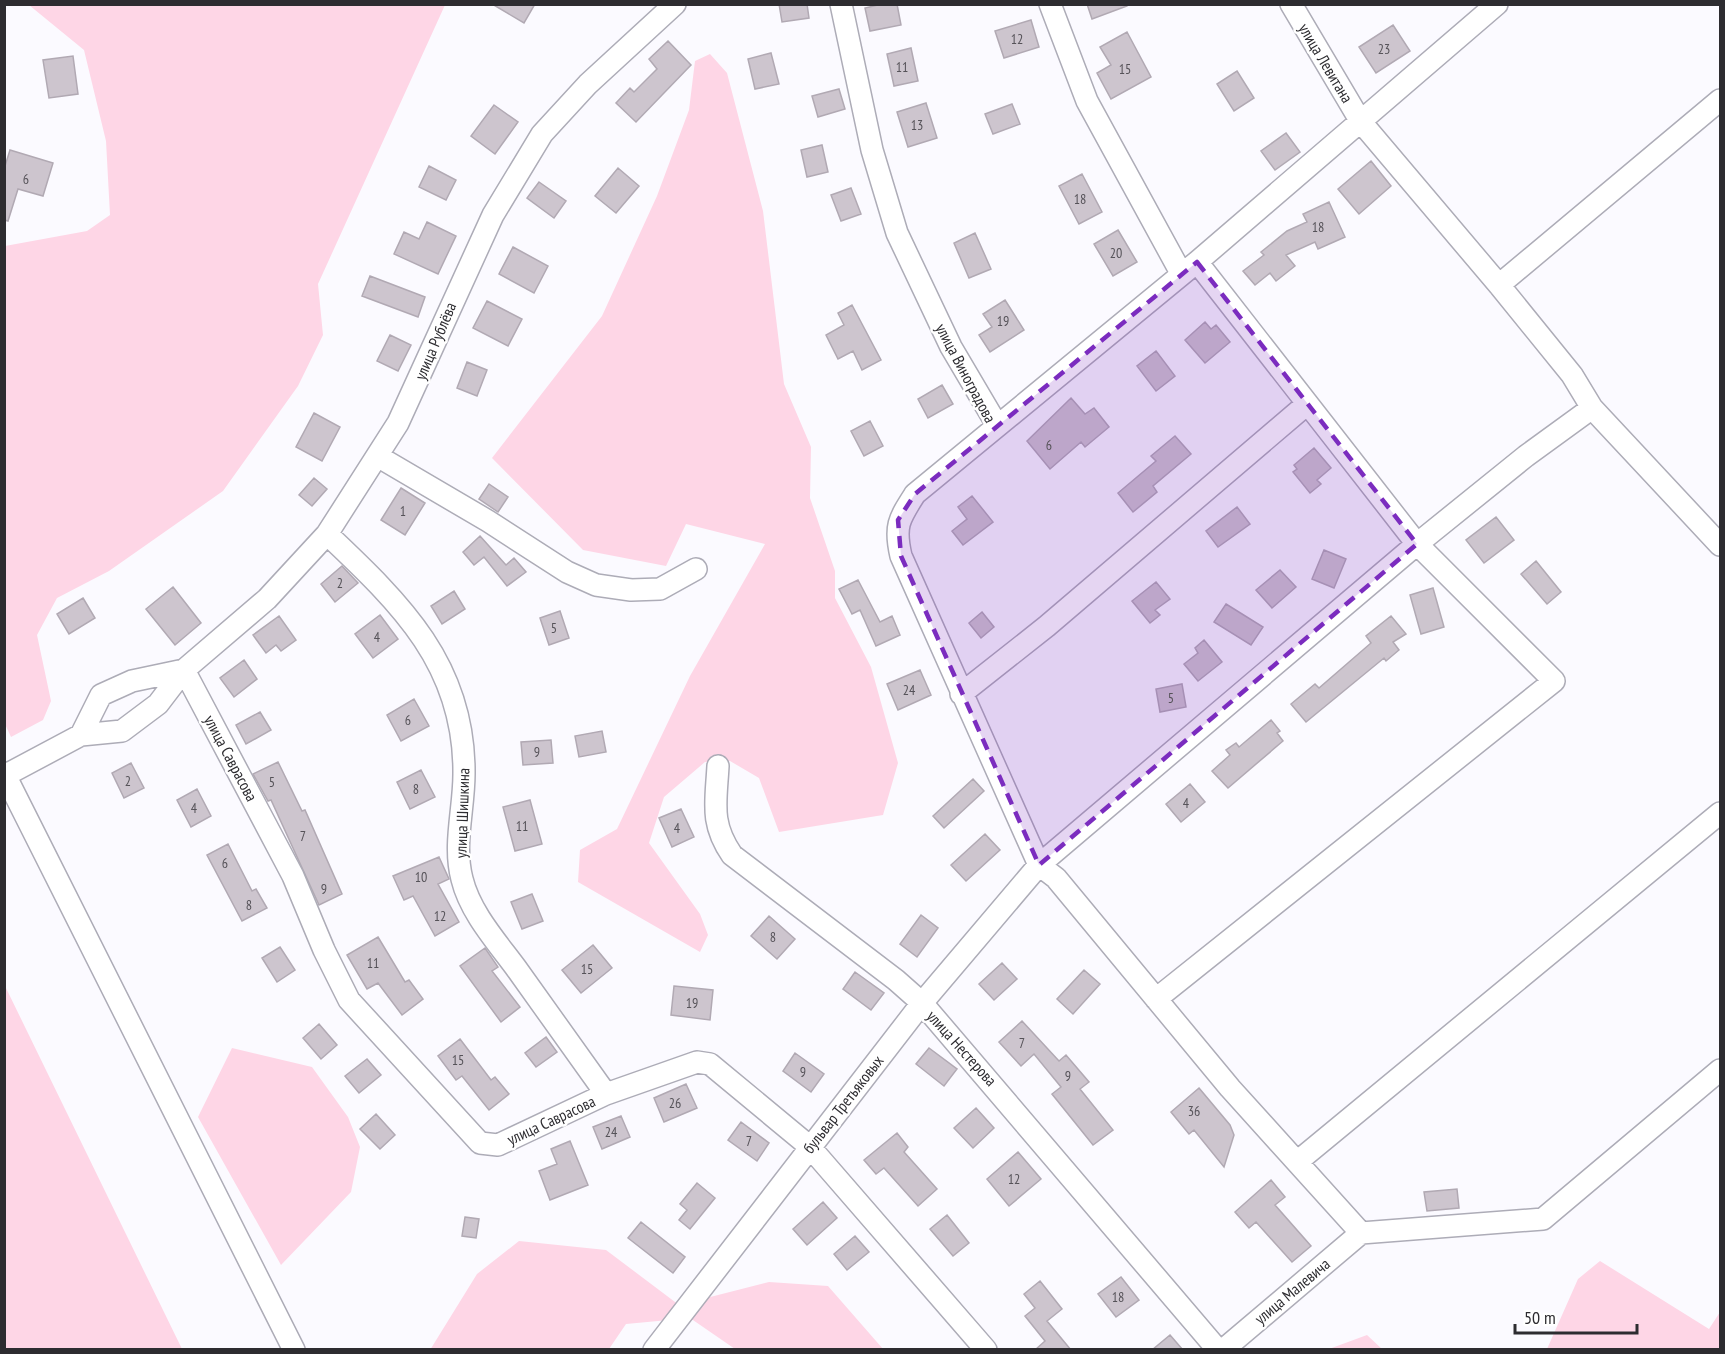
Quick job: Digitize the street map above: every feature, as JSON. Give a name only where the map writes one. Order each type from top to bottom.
[{"type":"street","name":"улица Рублёва","points":[[81,735],[122,731],[158,704],[184,670],[267,599],[327,534],[379,457],[418,381],[493,215],[542,134],[588,84],[675,4]]},
{"type":"street","name":"улица Виноградова","points":[[841,4],[872,150],[897,232],[951,347],[997,425],[915,494],[898,520],[896,536],[901,556],[1039,865]]},
{"type":"street","points":[[1050,4],[1087,101],[1189,267],[1307,404],[1418,544],[1554,681],[1156,999]]},
{"type":"street","name":"улица Левитана","points":[[1291,4],[1361,122],[1572,375],[1592,408],[1720,545]]},
{"type":"street","points":[[997,425],[1085,355],[1497,4]]},
{"type":"street","points":[[1499,285],[1720,100]]},
{"type":"street","points":[[961,694],[1056,619],[1307,404]]},
{"type":"street","name":"бульвар Третьяковых","points":[[654,1350],[809,1146],[922,1003],[1039,865],[1418,544],[1526,456],[1592,408]]},
{"type":"street","points":[[379,457],[488,521],[567,572],[596,585],[631,590],[660,589],[696,569]]},
{"type":"street","name":"улица Шишкина","points":[[327,534],[371,576],[408,618],[436,658],[452,690],[461,729],[464,774],[458,854],[462,880],[477,914],[606,1094]]},
{"type":"street","points":[[184,670],[132,681],[100,695],[81,735],[5,774],[294,1350]]},
{"type":"street","name":"улица Саврасова","points":[[184,670],[292,876],[324,950],[349,1000],[480,1143],[498,1145],[606,1094],[697,1062],[710,1064],[809,1146],[986,1350]]},
{"type":"street","name":"улица Нестерова","points":[[718,766],[716,818],[720,837],[732,855],[896,980],[922,1003],[1218,1350]]},
{"type":"street","points":[[1297,1162],[1720,813]]},
{"type":"street","points":[[1039,865],[1056,879],[1230,1088],[1360,1233],[1543,1219],[1720,1070]]},
{"type":"street","name":"улица Малевича","points":[[1223,1350],[1360,1233]]},
{"type":"highlighted area","points":[[1197,262],[1417,544],[1039,865],[901,556],[898,520],[915,494]]},
{"type":"shaded area","points":[[29,5],[445,5],[318,284],[323,335],[298,386],[223,491],[109,571],[57,598],[37,635],[51,701],[43,720],[11,737],[4,722],[5,246],[87,231],[110,215],[106,141],[84,50]]},
{"type":"shaded area","points":[[710,54],[727,73],[763,211],[784,384],[811,447],[810,498],[835,571],[835,598],[871,667],[898,763],[883,815],[779,832],[759,778],[730,761],[705,762],[664,797],[649,843],[700,914],[708,935],[700,952],[578,882],[580,850],[617,829],[690,676],[765,544],[686,524],[666,566],[583,550],[492,458],[602,316],[657,196],[689,110],[695,61]]},
{"type":"shaded area","points":[[5,986],[182,1349],[5,1349]]},
{"type":"shaded area","points":[[232,1048],[312,1067],[348,1117],[360,1147],[351,1192],[281,1265],[198,1117]]},
{"type":"shaded area","points":[[519,1241],[606,1250],[679,1305],[769,1282],[828,1286],[883,1349],[735,1349],[690,1318],[626,1324],[609,1349],[430,1350],[477,1274]]},
{"type":"shaded area","points":[[1600,1261],[1709,1329],[1720,1312],[1720,1349],[1547,1349],[1578,1279]]},
{"type":"shaded area","points":[[1367,1335],[1382,1349],[1329,1349]]},
{"type":"building","points":[[492,4],[535,4],[524,23]]},
{"type":"building","points":[[779,4],[807,4],[809,18],[782,22]]},
{"type":"building","points":[[882,4],[897,4],[901,25],[870,31],[865,8]]},
{"type":"building","points":[[1087,4],[1127,4],[1127,6],[1092,19]]},
{"type":"building","points":[[1031,20],[1039,47],[1004,58],[995,31]]},
{"type":"building","points":[[1393,25],[1410,51],[1376,73],[1359,47]]},
{"type":"building","points":[[1127,32],[1151,77],[1111,99],[1097,73],[1111,65],[1100,47]]},
{"type":"building","points":[[668,41],[691,65],[636,122],[616,103],[630,88],[634,92],[657,69],[649,59]]},
{"type":"building","points":[[911,48],[918,81],[894,86],[887,54]]},
{"type":"building","points":[[771,53],[779,84],[755,89],[748,59]]},
{"type":"building","points":[[73,56],[78,94],[49,98],[43,60]]},
{"type":"building","points":[[1237,71],[1254,98],[1234,111],[1217,84]]},
{"type":"building","points":[[839,89],[845,109],[818,117],[812,96]]},
{"type":"building","points":[[926,103],[937,138],[908,147],[897,112]]},
{"type":"building","points":[[1012,104],[1020,124],[993,134],[985,114]]},
{"type":"building","points":[[494,105],[518,122],[495,154],[471,136]]},
{"type":"building","points":[[1286,133],[1300,152],[1275,170],[1261,151]]},
{"type":"building","points":[[822,145],[828,172],[807,177],[801,150]]},
{"type":"building","points":[[10,150],[53,163],[43,196],[18,189],[8,221],[4,220],[4,169]]},
{"type":"building","points":[[1371,161],[1391,186],[1359,214],[1338,189]]},
{"type":"building","points":[[429,166],[456,180],[446,200],[419,187]]},
{"type":"building","points":[[618,168],[639,186],[616,213],[595,196]]},
{"type":"building","points":[[1082,174],[1102,212],[1079,224],[1059,186]]},
{"type":"building","points":[[539,182],[566,201],[554,218],[527,198]]},
{"type":"building","points":[[851,188],[861,214],[841,221],[831,195]]},
{"type":"building","points":[[1329,202],[1345,237],[1318,249],[1315,242],[1286,255],[1295,266],[1276,281],[1270,273],[1255,285],[1243,271],[1264,255],[1261,252],[1287,231],[1307,222],[1303,214]]},
{"type":"building","points":[[427,222],[456,236],[438,274],[394,254],[404,232],[419,239]]},
{"type":"building","points":[[1118,230],[1137,262],[1113,276],[1094,244]]},
{"type":"building","points":[[975,233],[991,269],[969,278],[954,243]]},
{"type":"building","points":[[513,247],[548,266],[534,293],[499,274]]},
{"type":"building","points":[[370,276],[425,297],[418,317],[362,296]]},
{"type":"building","points":[[1005,300],[1024,330],[990,352],[979,335],[992,327],[983,314]]},
{"type":"building","points":[[487,301],[522,319],[508,346],[473,328]]},
{"type":"building","points":[[852,305],[881,360],[862,370],[853,351],[838,359],[826,335],[844,325],[838,313]]},
{"type":"building","points":[[1205,322],[1211,329],[1216,325],[1230,342],[1205,363],[1185,340]]},
{"type":"building","points":[[390,335],[411,345],[398,371],[377,361]]},
{"type":"building","points":[[1156,351],[1175,376],[1156,391],[1137,366]]},
{"type":"building","points":[[467,362],[487,370],[477,396],[457,388]]},
{"type":"building","points":[[942,385],[953,404],[928,418],[918,399]]},
{"type":"building","points":[[1071,398],[1085,414],[1094,408],[1109,427],[1085,447],[1081,442],[1050,469],[1027,441]]},
{"type":"building","points":[[314,413],[340,427],[322,461],[296,447]]},
{"type":"building","points":[[870,421],[883,446],[864,456],[851,431]]},
{"type":"building","points":[[1175,436],[1191,454],[1153,486],[1157,492],[1133,512],[1118,493],[1156,461],[1151,456]]},
{"type":"building","points":[[1314,448],[1331,468],[1317,480],[1321,484],[1310,493],[1293,472],[1297,469],[1294,465]]},
{"type":"building","points":[[314,478],[327,489],[312,506],[299,495]]},
{"type":"building","points":[[489,484],[508,497],[498,512],[479,499]]},
{"type":"building","points":[[401,488],[425,503],[405,535],[381,520]]},
{"type":"building","points":[[972,496],[993,522],[963,545],[952,531],[967,519],[958,507]]},
{"type":"building","points":[[1237,507],[1250,524],[1218,547],[1206,531]]},
{"type":"building","points":[[1496,517],[1514,540],[1484,563],[1466,540]]},
{"type":"building","points":[[480,536],[506,565],[514,558],[526,572],[507,586],[484,557],[474,565],[463,552]]},
{"type":"building","points":[[1324,550],[1346,559],[1334,588],[1312,579]]},
{"type":"building","points":[[1536,561],[1561,592],[1547,604],[1521,574]]},
{"type":"building","points":[[342,566],[358,583],[335,602],[321,584]]},
{"type":"building","points":[[1280,570],[1296,587],[1272,608],[1256,590]]},
{"type":"building","points":[[858,580],[880,622],[892,616],[900,635],[876,646],[860,610],[852,614],[839,589]]},
{"type":"building","points":[[1156,582],[1170,599],[1155,610],[1160,615],[1150,623],[1132,601]]},
{"type":"building","points":[[173,587],[201,623],[175,645],[146,609]]},
{"type":"building","points":[[1433,588],[1444,627],[1421,634],[1410,595]]},
{"type":"building","points":[[454,591],[465,609],[442,624],[431,606]]},
{"type":"building","points":[[83,598],[95,618],[69,634],[57,614]]},
{"type":"building","points":[[1226,604],[1263,627],[1251,645],[1214,622]]},
{"type":"building","points":[[560,611],[569,638],[549,645],[540,618]]},
{"type":"building","points":[[982,612],[994,627],[981,638],[969,623]]},
{"type":"building","points":[[380,615],[398,639],[373,658],[355,634]]},
{"type":"building","points":[[279,616],[296,640],[281,651],[276,645],[266,653],[253,635]]},
{"type":"building","points":[[1391,616],[1406,634],[1393,642],[1399,650],[1386,661],[1384,658],[1306,722],[1291,704],[1315,684],[1319,688],[1371,643],[1366,636]]},
{"type":"building","points":[[1204,640],[1222,662],[1198,681],[1184,664],[1198,653],[1195,648]]},
{"type":"building","points":[[244,660],[257,679],[234,697],[220,678]]},
{"type":"building","points":[[920,670],[931,695],[898,710],[887,684]]},
{"type":"building","points":[[1182,684],[1186,707],[1160,712],[1156,689]]},
{"type":"building","points":[[414,699],[429,726],[401,741],[387,715]]},
{"type":"building","points":[[260,712],[271,730],[246,744],[236,725]]},
{"type":"building","points":[[1271,720],[1280,731],[1277,733],[1283,741],[1228,788],[1212,771],[1230,755],[1226,750],[1236,743],[1239,747]]},
{"type":"building","points":[[602,731],[606,752],[579,757],[575,736]]},
{"type":"building","points":[[551,740],[553,763],[523,765],[521,742]]},
{"type":"building","points":[[278,762],[302,811],[305,810],[342,894],[319,905],[271,800],[268,801],[253,774]]},
{"type":"building","points":[[131,763],[144,788],[124,798],[112,773]]},
{"type":"building","points":[[421,770],[435,797],[410,809],[397,782]]},
{"type":"building","points":[[973,779],[984,791],[944,828],[933,816]]},
{"type":"building","points":[[1190,784],[1205,802],[1181,822],[1166,804]]},
{"type":"building","points":[[197,789],[211,816],[191,827],[177,800]]},
{"type":"building","points":[[530,800],[542,844],[515,851],[503,807]]},
{"type":"building","points":[[681,809],[694,837],[672,847],[659,818]]},
{"type":"building","points":[[985,834],[1000,850],[966,881],[951,865]]},
{"type":"building","points":[[228,844],[252,891],[256,889],[267,908],[242,921],[207,855]]},
{"type":"building","points":[[439,857],[449,879],[438,884],[459,922],[435,936],[413,896],[404,900],[393,876]]},
{"type":"building","points":[[532,894],[543,921],[522,929],[511,902]]},
{"type":"building","points":[[921,915],[938,928],[917,957],[900,944]]},
{"type":"building","points":[[769,916],[795,939],[777,959],[751,936]]},
{"type":"building","points":[[378,937],[405,982],[409,980],[423,999],[402,1015],[378,983],[367,989],[347,955]]},
{"type":"building","points":[[593,945],[612,968],[581,993],[562,970]]},
{"type":"building","points":[[280,947],[295,970],[277,982],[262,958]]},
{"type":"building","points":[[485,948],[498,967],[492,971],[520,1007],[501,1022],[460,966]]},
{"type":"building","points":[[1002,963],[1017,979],[994,1000],[979,984]]},
{"type":"building","points":[[1084,970],[1100,984],[1073,1014],[1057,999]]},
{"type":"building","points":[[855,972],[884,993],[871,1010],[843,989]]},
{"type":"building","points":[[674,986],[713,990],[710,1020],[671,1015]]},
{"type":"building","points":[[1022,1021],[1059,1061],[1066,1055],[1089,1082],[1080,1089],[1113,1130],[1093,1145],[1052,1094],[1061,1087],[1034,1054],[1021,1066],[999,1042]]},
{"type":"building","points":[[319,1024],[337,1045],[321,1059],[303,1038]]},
{"type":"building","points":[[546,1037],[557,1052],[536,1067],[525,1053]]},
{"type":"building","points":[[460,1039],[491,1080],[495,1077],[509,1094],[489,1110],[462,1076],[456,1080],[438,1056]]},
{"type":"building","points":[[929,1048],[957,1069],[944,1086],[916,1064]]},
{"type":"building","points":[[795,1053],[824,1074],[811,1092],[783,1071]]},
{"type":"building","points":[[367,1059],[381,1075],[359,1093],[345,1076]]},
{"type":"building","points":[[686,1084],[697,1108],[664,1122],[654,1098]]},
{"type":"building","points":[[1199,1088],[1230,1125],[1234,1135],[1224,1167],[1194,1130],[1189,1134],[1171,1112]]},
{"type":"building","points":[[976,1108],[994,1128],[973,1148],[954,1128]]},
{"type":"building","points":[[376,1114],[395,1135],[380,1149],[360,1129]]},
{"type":"building","points":[[621,1116],[630,1137],[602,1149],[593,1127]]},
{"type":"building","points":[[741,1122],[769,1143],[757,1161],[728,1140]]},
{"type":"building","points":[[897,1133],[908,1147],[904,1152],[937,1189],[918,1206],[884,1168],[876,1174],[864,1160]]},
{"type":"building","points":[[570,1141],[588,1185],[550,1200],[539,1171],[557,1164],[551,1149]]},
{"type":"building","points":[[1018,1152],[1041,1179],[1009,1206],[987,1179]]},
{"type":"building","points":[[1271,1180],[1285,1197],[1275,1205],[1311,1246],[1292,1262],[1256,1222],[1249,1228],[1235,1212]]},
{"type":"building","points":[[697,1183],[715,1198],[690,1229],[679,1220],[687,1210],[680,1204]]},
{"type":"building","points":[[1457,1189],[1459,1208],[1427,1211],[1424,1192]]},
{"type":"building","points":[[823,1202],[837,1218],[807,1245],[793,1229]]},
{"type":"building","points":[[947,1215],[969,1243],[953,1256],[930,1229]]},
{"type":"building","points":[[465,1217],[479,1219],[476,1238],[462,1236]]},
{"type":"building","points":[[641,1222],[685,1257],[673,1273],[628,1238]]},
{"type":"building","points":[[855,1236],[869,1252],[847,1270],[834,1254]]},
{"type":"building","points":[[1121,1277],[1139,1300],[1116,1317],[1098,1294]]},
{"type":"building","points":[[1040,1281],[1062,1309],[1047,1321],[1071,1350],[1035,1350],[1045,1341],[1025,1316],[1035,1308],[1024,1294]]},
{"type":"building","points":[[1170,1335],[1183,1350],[1152,1350]]}]
